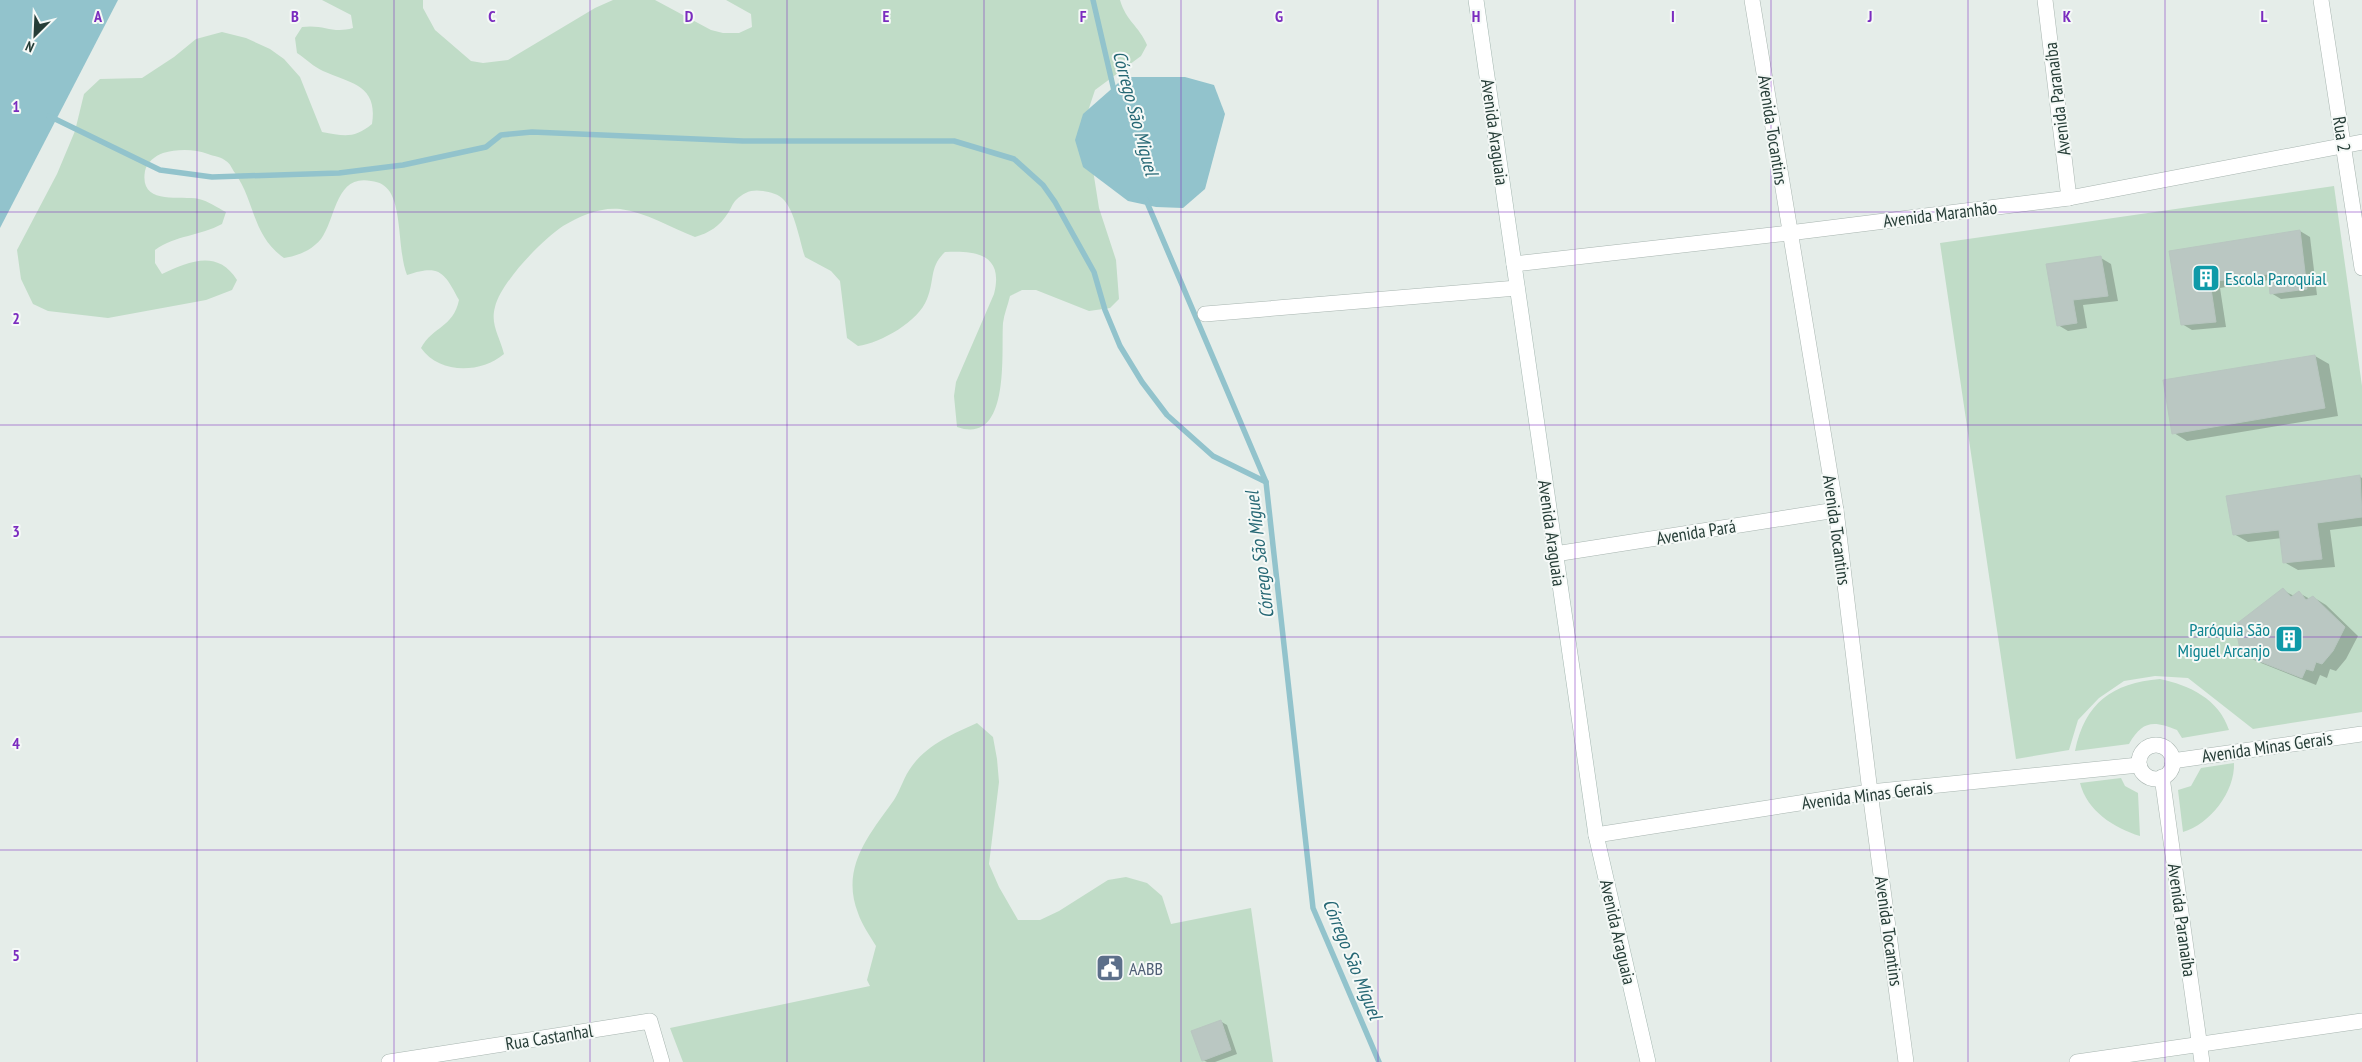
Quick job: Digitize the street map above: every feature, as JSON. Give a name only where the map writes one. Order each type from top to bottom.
[{"type":"street","name":"Avenida Araguaia","points":[[1476,0],[1596,835],[1648,1062]]},
{"type":"street","name":"Avenida Tocantins","points":[[1752,0],[1836,510],[1870,792],[1906,1062]]},
{"type":"street","name":"Avenida Paranaíba","points":[[2046,0],[2069,198]]},
{"type":"street","name":"Rua 2","points":[[2321,0],[2362,268]]},
{"type":"street","name":"Avenida Maranhão","points":[[1514,264],[1789,233],[2069,198],[2362,142]]},
{"type":"street","points":[[1205,314],[1517,288]]},
{"type":"street","name":"Avenida Pará","points":[[1555,554],[1836,510]]},
{"type":"street","name":"Avenida Minas Gerais","points":[[2172,761],[2362,734]]},
{"type":"street","points":[[2154,745],[2164,747],[2169,751],[2172,761],[2170,771],[2162,777],[2148,776],[2139,765],[2140,754],[2148,747],[2154,745]]},
{"type":"street","name":"Avenida Minas Gerais","points":[[1596,835],[1870,792],[2139,765]]},
{"type":"street","name":"Avenida Paranaíba","points":[[2162,777],[2202,1062]]},
{"type":"street","name":"Rua Castanhal","points":[[392,1062],[650,1021],[662,1062]]},
{"type":"street","points":[[2077,1062],[2362,1021]]},
{"type":"green space","points":[[322,0],[423,0],[423,8],[435,30],[471,61],[483,63],[508,60],[595,8],[613,0],[655,0],[711,30],[723,33],[739,33],[752,27],[751,14],[726,0],[1120,0],[1126,13],[1147,45],[1141,56],[1095,90],[1083,126],[1099,208],[1116,260],[1119,299],[1110,308],[1089,311],[1036,290],[1022,290],[1010,296],[1003,323],[1002,374],[995,410],[987,423],[974,429],[957,427],[954,396],[956,382],[994,294],[996,281],[995,271],[991,263],[977,254],[945,252],[934,268],[927,299],[916,315],[908,323],[888,336],[858,346],[847,338],[840,281],[831,271],[805,257],[794,219],[784,200],[780,196],[766,191],[755,190],[739,197],[733,203],[725,218],[714,228],[695,237],[649,217],[620,209],[605,209],[590,213],[563,226],[544,241],[523,262],[499,297],[495,307],[494,320],[504,354],[494,361],[472,368],[449,367],[429,357],[421,348],[431,335],[448,322],[459,300],[445,277],[440,273],[427,270],[407,275],[402,255],[394,200],[384,186],[371,181],[359,181],[350,184],[338,200],[321,239],[304,252],[284,258],[274,249],[260,229],[242,184],[229,163],[217,157],[186,150],[163,153],[152,160],[145,171],[145,182],[148,190],[162,197],[199,199],[226,212],[222,224],[171,241],[155,250],[155,263],[162,274],[182,265],[202,260],[221,264],[237,280],[232,290],[206,300],[108,318],[48,311],[33,304],[21,279],[17,250],[57,174],[75,131],[84,94],[100,79],[142,78],[174,57],[196,39],[222,32],[246,38],[270,49],[284,59],[300,77],[322,132],[348,135],[360,132],[372,124],[373,111],[371,101],[361,88],[320,69],[297,53],[295,38],[302,27],[310,26],[333,30],[353,28],[351,15]]},
{"type":"green space","points":[[2334,186],[2362,386],[2362,712],[2253,729],[2188,678],[2155,676],[2124,681],[2099,698],[2078,720],[2069,750],[2016,759],[1940,243]]},
{"type":"green space","points":[[2160,679],[2182,685],[2202,695],[2218,710],[2229,730],[2182,738],[2177,730],[2155,724],[2144,727],[2134,736],[2129,744],[2075,751],[2086,720],[2103,698],[2128,685]]},
{"type":"green space","name":"AABB","points":[[977,723],[993,737],[999,782],[989,864],[999,887],[1018,920],[1040,920],[1059,911],[1108,880],[1126,877],[1147,883],[1162,896],[1171,924],[1251,908],[1273,1062],[683,1062],[670,1028],[870,986],[867,980],[876,946],[862,922],[853,896],[855,866],[860,852],[894,800],[909,770],[918,758],[942,740]]},
{"type":"green space","points":[[2234,763],[2230,785],[2219,805],[2202,822],[2183,832],[2178,790],[2191,786],[2201,768]]},
{"type":"green space","points":[[2121,778],[2125,786],[2138,793],[2140,836],[2111,823],[2095,810],[2080,783]]},
{"type":"water","points":[[0,0],[118,0],[0,228]]},
{"type":"water","points":[[1125,77],[1185,77],[1214,85],[1225,114],[1205,189],[1183,208],[1156,207],[1128,201],[1083,167],[1075,140],[1083,114]]},
{"type":"building","name":"Escola Paroquial","points":[[2300,230],[2307,289],[2270,294],[2268,274],[2210,282],[2216,322],[2181,325],[2169,251]]},
{"type":"building","points":[[2101,256],[2108,296],[2073,300],[2077,323],[2057,326],[2046,264]]},
{"type":"building","points":[[2315,355],[2325,408],[2172,434],[2163,380]]},
{"type":"building","points":[[2360,475],[2362,517],[2317,523],[2322,559],[2283,563],[2279,530],[2233,535],[2226,496]]},
{"type":"building","name":"Paróquia São Miguel Arcanjo","points":[[2283,588],[2291,597],[2299,591],[2306,600],[2313,596],[2345,627],[2333,651],[2322,664],[2316,662],[2313,671],[2306,669],[2302,678],[2241,654],[2235,625]]},
{"type":"building","points":[[1221,1020],[1231,1050],[1202,1061],[1191,1031]]},
{"type":"waterway","name":"Córrego São Miguel","points":[[1093,0],[1115,95]]},
{"type":"waterway","points":[[49,116],[160,170],[212,177],[339,173],[403,165],[486,147],[501,135],[532,132],[743,141],[954,141],[1014,159],[1043,185],[1055,202],[1094,272],[1105,310],[1120,346],[1142,382],[1167,415],[1213,456],[1266,482]]},
{"type":"waterway","name":"Córrego São Miguel","points":[[1146,200],[1266,482],[1313,908],[1379,1062]]},
{"type":"place","name":"Escola Paroquial","points":[[2206,278]]},
{"type":"place","name":"Paróquia São Miguel Arcanjo","points":[[2289,639]]},
{"type":"place","name":"AABB","points":[[1110,968]]}]
